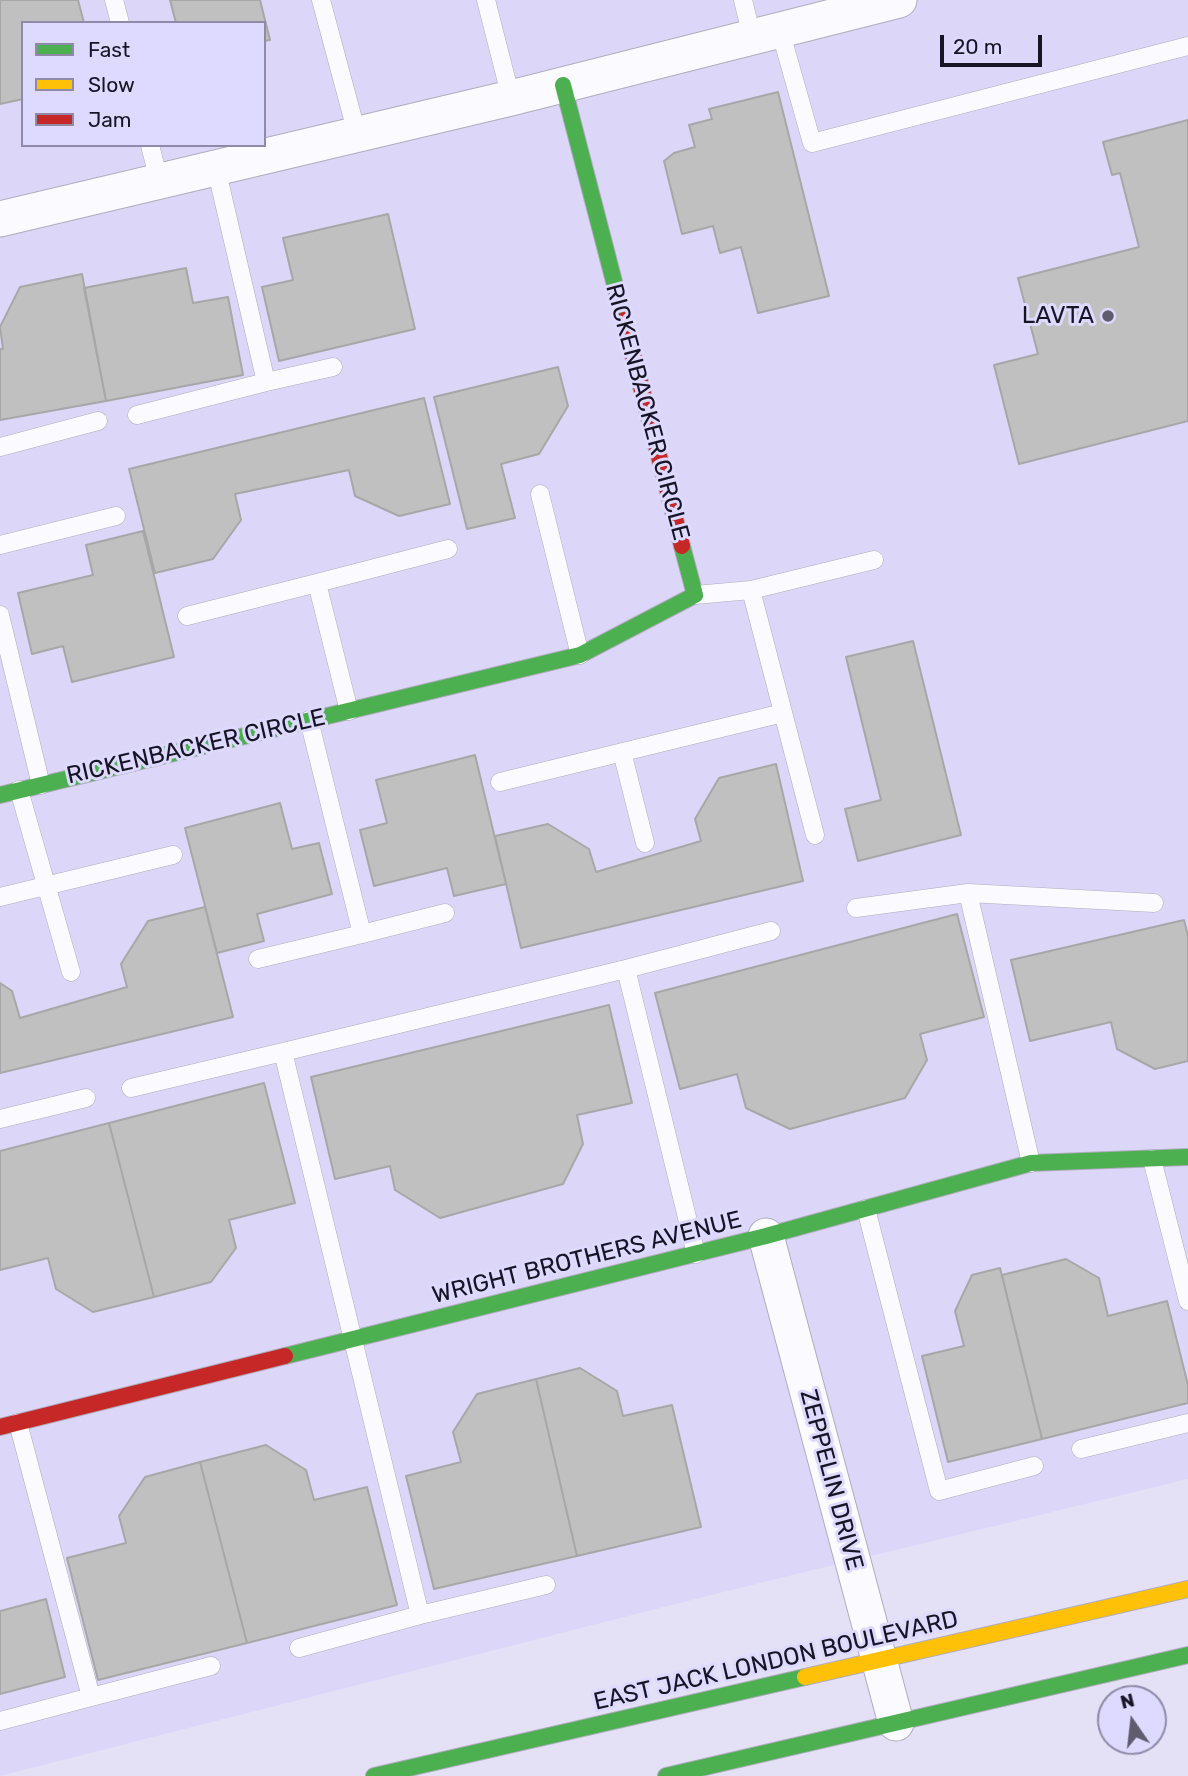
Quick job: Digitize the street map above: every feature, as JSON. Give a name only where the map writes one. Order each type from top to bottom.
[{"type":"street","points":[[0,219],[511,98],[899,0]]},
{"type":"street","name":"RICKENBACKER CIRCLE","points":[[0,795],[580,655],[695,595],[563,85]]},
{"type":"street","name":"WRIGHT BROTHERS AVENUE","points":[[9,1425],[696,1254],[1031,1163],[1188,1157]]},
{"type":"street","name":"ZEPPELIN DRIVE","points":[[766,1236],[896,1723]]},
{"type":"street","name":"EAST JACK LONDON BOULEVARD","points":[[374,1776],[1188,1589]]},
{"type":"street","points":[[666,1776],[1188,1655]]},
{"type":"lane","points":[[114,0],[119,21]]},
{"type":"lane","points":[[321,0],[357,134]]},
{"type":"lane","points":[[486,0],[511,98]]},
{"type":"lane","points":[[743,0],[766,34],[812,143],[1188,46]]},
{"type":"lane","points":[[150,147],[159,181]]},
{"type":"lane","points":[[216,168],[266,382]]},
{"type":"lane","points":[[137,415],[333,367]]},
{"type":"lane","points":[[0,447],[98,421]]},
{"type":"lane","points":[[540,494],[580,655]]},
{"type":"lane","points":[[0,545],[116,516]]},
{"type":"lane","points":[[187,616],[448,549]]},
{"type":"lane","points":[[695,595],[751,590],[874,560]]},
{"type":"lane","points":[[317,583],[349,711]]},
{"type":"lane","points":[[751,590],[815,835]]},
{"type":"lane","points":[[0,615],[41,785]]},
{"type":"lane","points":[[500,782],[783,713]]},
{"type":"lane","points":[[309,720],[362,934]]},
{"type":"lane","points":[[622,752],[645,843]]},
{"type":"lane","points":[[19,790],[71,972]]},
{"type":"lane","points":[[0,897],[173,855]]},
{"type":"lane","points":[[968,893],[1031,1163]]},
{"type":"lane","points":[[856,908],[968,893],[1154,903]]},
{"type":"lane","points":[[258,959],[445,913]]},
{"type":"lane","points":[[131,1088],[626,969],[771,931]]},
{"type":"lane","points":[[626,969],[696,1254]]},
{"type":"lane","points":[[284,1052],[420,1615]]},
{"type":"lane","points":[[0,1119],[86,1098]]},
{"type":"lane","points":[[1152,1159],[1188,1301]]},
{"type":"lane","points":[[866,1209],[939,1491],[1034,1466]]},
{"type":"lane","points":[[1081,1449],[1188,1423]]},
{"type":"lane","points":[[9,1425],[91,1697]]},
{"type":"lane","points":[[299,1648],[546,1584]]},
{"type":"lane","points":[[0,1721],[211,1666]]},
{"type":"shaded area","points":[[0,0],[1188,0],[1188,1479],[719,1593],[0,1776]]},
{"type":"building","points":[[0,0],[78,0],[83,21],[21,21],[21,99],[0,104]]},
{"type":"building","points":[[170,0],[260,0],[265,21],[175,21]]},
{"type":"building","points":[[266,24],[270,40],[266,41]]},
{"type":"building","points":[[778,92],[829,296],[758,313],[741,247],[720,253],[713,226],[682,234],[664,161],[674,153],[695,147],[689,125],[712,119],[709,109]]},
{"type":"building","name":"LAVTA","points":[[1188,120],[1188,421],[1019,464],[994,365],[1038,354],[1018,278],[1139,247],[1120,173],[1112,175],[1103,142]]},
{"type":"building","points":[[388,214],[415,329],[279,361],[262,287],[293,280],[283,238]]},
{"type":"building","points":[[186,268],[193,303],[228,297],[243,375],[106,401],[84,288]]},
{"type":"building","points":[[82,274],[106,401],[0,420],[0,349],[3,349],[0,327],[20,287]]},
{"type":"building","points":[[558,367],[568,406],[539,454],[501,464],[515,518],[467,529],[434,397]]},
{"type":"building","points":[[424,398],[450,504],[399,516],[355,496],[349,470],[235,494],[241,520],[213,559],[155,573],[129,469]]},
{"type":"building","points":[[143,531],[174,657],[72,682],[63,646],[32,654],[18,593],[93,575],[86,545]]},
{"type":"building","points":[[913,641],[961,835],[858,861],[845,809],[881,800],[846,657]]},
{"type":"building","points":[[475,755],[506,884],[454,896],[447,868],[374,886],[360,830],[387,823],[376,780]]},
{"type":"building","points":[[776,764],[803,881],[521,948],[495,836],[548,824],[589,849],[596,872],[701,841],[695,819],[719,778]]},
{"type":"building","points":[[280,803],[292,849],[319,843],[332,894],[257,914],[264,941],[217,953],[185,828]]},
{"type":"building","points":[[205,907],[233,1017],[0,1073],[0,983],[12,991],[20,1018],[127,987],[121,964],[148,921]]},
{"type":"building","points":[[957,914],[984,1017],[920,1034],[927,1060],[905,1098],[790,1129],[746,1108],[737,1074],[680,1089],[655,993]]},
{"type":"building","points":[[1184,920],[1188,936],[1188,1061],[1155,1069],[1117,1049],[1111,1022],[1030,1041],[1011,960]]},
{"type":"building","points":[[609,1005],[632,1103],[577,1115],[583,1144],[563,1184],[440,1218],[395,1190],[390,1166],[335,1179],[311,1077]]},
{"type":"building","points":[[264,1083],[295,1203],[229,1220],[236,1248],[211,1282],[154,1297],[109,1123]]},
{"type":"building","points":[[109,1123],[154,1297],[93,1312],[56,1289],[48,1258],[0,1270],[0,1151]]},
{"type":"building","points":[[1066,1259],[1099,1278],[1108,1316],[1167,1301],[1188,1385],[1188,1403],[1042,1439],[1002,1275]]},
{"type":"building","points":[[1000,1268],[1042,1439],[948,1462],[922,1356],[964,1346],[955,1311],[972,1275]]},
{"type":"building","points":[[580,1368],[617,1391],[623,1416],[672,1405],[701,1527],[577,1556],[536,1379]]},
{"type":"building","points":[[536,1379],[577,1556],[434,1589],[406,1476],[461,1462],[453,1432],[477,1394]]},
{"type":"building","points":[[266,1445],[306,1470],[314,1500],[367,1487],[397,1605],[247,1643],[200,1462]]},
{"type":"building","points":[[200,1462],[247,1643],[98,1680],[67,1558],[126,1543],[119,1516],[145,1477]]},
{"type":"building","points":[[46,1599],[65,1677],[0,1694],[0,1611]]},
{"type":"traffic: fast","points":[[563,85],[624,320]]},
{"type":"traffic: fast","points":[[0,795],[580,655],[695,595],[682,546]]},
{"type":"traffic: fast","points":[[285,1356],[766,1236],[1031,1163],[1188,1157]]},
{"type":"traffic: fast","points":[[666,1776],[1188,1655]]},
{"type":"traffic: fast","points":[[374,1776],[805,1677]]},
{"type":"traffic: slow","points":[[805,1677],[1188,1589]]},
{"type":"traffic: jam","points":[[624,320],[682,546]]},
{"type":"traffic: jam","points":[[0,1427],[285,1356]]},
{"type":"place","name":"LAVTA","points":[[1108,316]]}]
